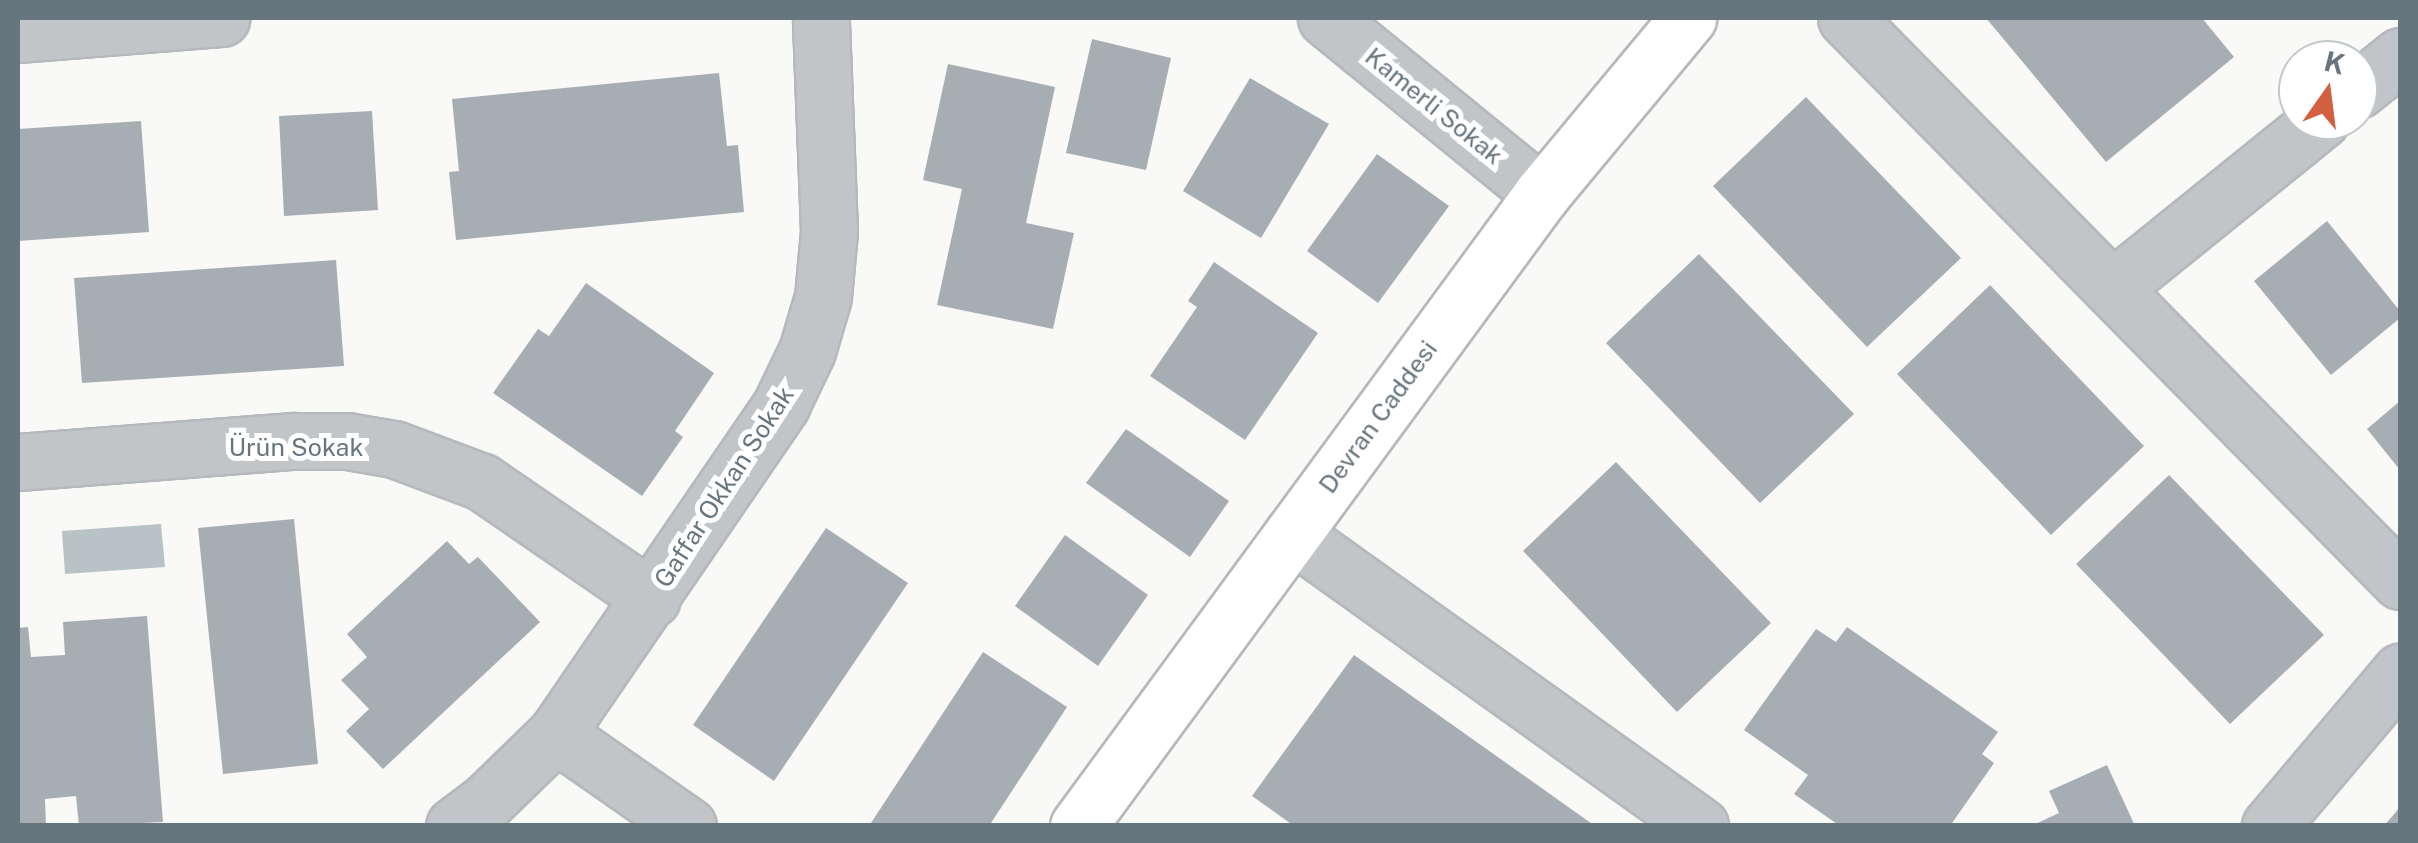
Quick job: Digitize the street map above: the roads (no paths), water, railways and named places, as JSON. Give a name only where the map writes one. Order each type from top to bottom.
[{"type":"main road","name":"Devran Caddesi","points":[[1078,826],[1542,194],[1688,18]]},
{"type":"street","points":[[18,34],[222,18]]},
{"type":"street","name":"Gaffar Okkan Sokak","points":[[454,826],[486,803],[556,734],[652,599],[781,405],[807,351],[818,316],[829,230],[822,18]]},
{"type":"street","name":"Kamerli Sokak","points":[[1326,18],[1542,194]]},
{"type":"street","points":[[1846,18],[2400,580]]},
{"type":"street","points":[[2378,74],[2400,56]]},
{"type":"street","points":[[2114,287],[2296,140]]},
{"type":"street","name":"Ürün Sokak","points":[[18,462],[292,441],[347,441],[394,449],[482,482],[652,599]]},
{"type":"street","points":[[1292,534],[1700,826]]},
{"type":"street","points":[[2270,826],[2400,672]]},
{"type":"street","points":[[556,734],[688,826]]}]
